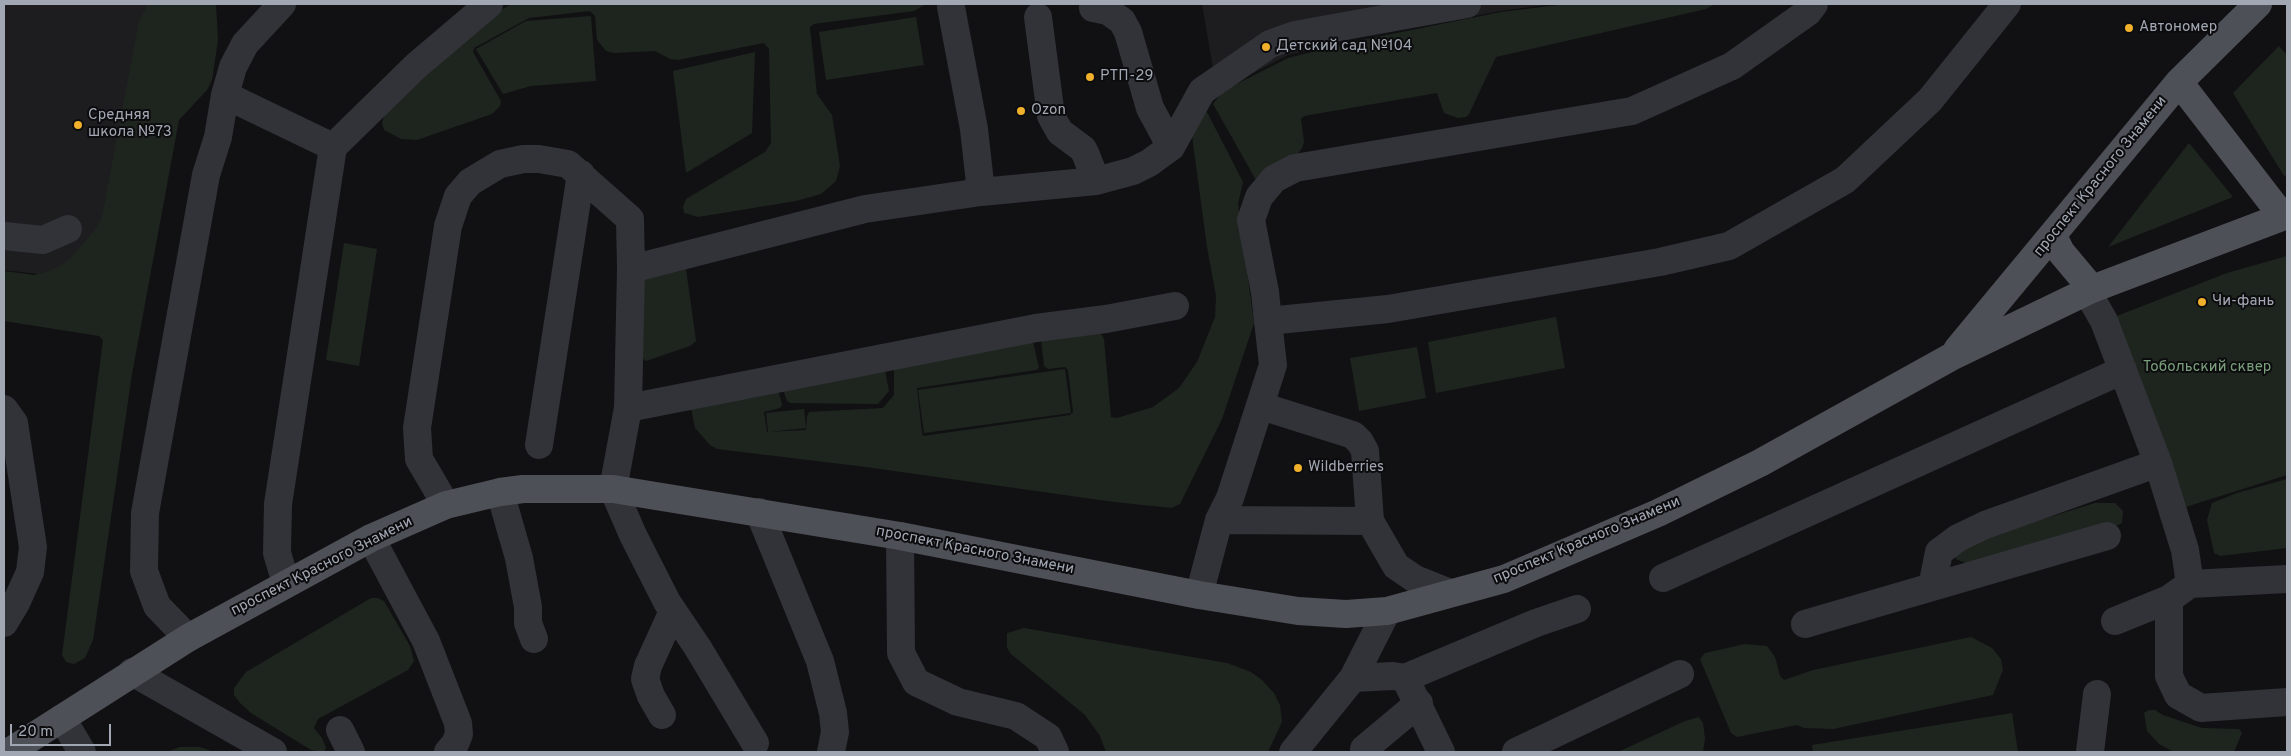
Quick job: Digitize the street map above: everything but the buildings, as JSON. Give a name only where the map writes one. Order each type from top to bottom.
[{"type":"main road","name":"проспект Красного Знамени","points":[[1951,357],[2179,82],[2258,4]]},
{"type":"main road","points":[[2179,82],[2285,216]]},
{"type":"main road","name":"проспект Красного Знамени","points":[[9,752],[188,638],[371,538],[446,505],[523,488],[613,489],[759,512],[900,536],[1199,595],[1298,611],[1346,614],[1387,611],[1504,579],[1658,513],[1760,463],[1951,357],[2090,290],[2285,216]]},
{"type":"main road","points":[[2053,236],[2061,252],[2090,290]]},
{"type":"street","points":[[188,638],[157,606],[144,572],[146,513],[206,175],[218,137],[224,95],[233,67],[245,44],[282,4]]},
{"type":"street","points":[[286,583],[277,553],[278,504],[333,147],[416,66],[489,4]]},
{"type":"street","points":[[631,269],[865,209],[981,192],[1096,181],[1133,170],[1149,163],[1171,148],[1202,91],[1270,44],[1295,34],[1467,4]]},
{"type":"street","points":[[1199,595],[1219,520],[1230,498],[1273,365],[1266,299],[1251,220],[1259,197],[1274,180],[1295,168],[1632,111],[1732,66],[1808,12],[1814,4]]},
{"type":"street","points":[[1268,320],[1398,307],[1660,262],[1729,246],[1845,180],[1930,100],[2007,4]]},
{"type":"street","points":[[951,7],[974,128],[981,192]]},
{"type":"street","points":[[1093,8],[1108,11],[1122,21],[1128,32],[1150,108],[1171,148]]},
{"type":"street","points":[[1038,17],[1051,116],[1060,132],[1083,149],[1096,181]]},
{"type":"street","points":[[224,95],[333,147]]},
{"type":"street","points":[[446,505],[419,459],[417,428],[448,226],[458,196],[470,182],[500,164],[522,159],[540,159],[568,164],[630,219],[631,269],[628,408],[613,489],[632,534],[673,611],[698,648],[755,743]]},
{"type":"street","points":[[539,445],[581,174]]},
{"type":"street","points":[[4,236],[43,240],[68,229]]},
{"type":"street","points":[[2090,290],[2104,321],[2158,463],[2186,550],[2169,676],[2178,695],[2201,708],[2287,702]]},
{"type":"street","points":[[628,408],[1036,328],[1106,319],[1174,306]]},
{"type":"street","points":[[1663,578],[2123,370]]},
{"type":"street","points":[[1261,406],[1353,435],[1365,451],[1370,521],[1396,566],[1415,579],[1450,594]]},
{"type":"street","points":[[4,409],[14,423],[33,547],[30,572],[16,603],[4,623]]},
{"type":"street","points":[[1932,587],[1939,552],[1958,538],[1985,525],[2158,463]]},
{"type":"street","points":[[500,492],[519,558],[528,607],[528,623],[534,639]]},
{"type":"street","points":[[759,512],[820,661],[833,713],[835,732],[831,752]]},
{"type":"street","points":[[1219,520],[1370,521]]},
{"type":"street","points":[[900,536],[901,653],[916,682],[958,702],[1016,716],[1048,737],[1055,752]]},
{"type":"street","points":[[1805,624],[2107,536]]},
{"type":"street","points":[[371,538],[426,641],[458,723],[459,734],[455,744],[448,752]]},
{"type":"street","points":[[2116,621],[2179,592],[2287,579]]},
{"type":"street","points":[[1353,678],[1393,676],[1405,678],[1536,623],[1577,609]]},
{"type":"street","points":[[662,715],[650,696],[645,679],[648,666],[673,611]]},
{"type":"street","points":[[1293,752],[1353,678],[1387,611]]},
{"type":"street","points":[[132,672],[271,752]]},
{"type":"street","points":[[1516,752],[1680,674]]},
{"type":"street","points":[[1405,678],[1441,752]]},
{"type":"street","points":[[2090,752],[2097,694]]},
{"type":"street","points":[[1364,750],[1418,703]]},
{"type":"street","points":[[62,718],[82,752]]},
{"type":"shaded area","name":"Средняя школа №73","points":[[4,4],[178,4],[99,281],[4,270]]},
{"type":"shaded area","name":"Детский сад №104","points":[[1202,4],[1553,4],[1500,11],[1357,38],[1288,55],[1222,89],[1215,80]]},
{"type":"green space","points":[[148,4],[216,4],[218,40],[212,80],[207,90],[179,120],[132,374],[93,640],[85,658],[74,664],[66,662],[62,655],[103,340],[99,336],[4,321],[4,271],[34,275],[52,270],[69,260],[95,230],[102,217],[139,21]]},
{"type":"green space","points":[[512,4],[926,4],[914,11],[814,24],[810,27],[817,94],[832,115],[840,166],[836,181],[821,194],[796,201],[698,217],[684,213],[683,207],[686,199],[765,152],[771,143],[769,49],[764,43],[678,60],[670,59],[655,51],[614,53],[606,51],[597,40],[595,16],[590,11],[529,18],[474,48],[473,52],[501,101],[500,106],[492,114],[417,140],[401,139],[384,130],[382,123],[384,116],[423,71],[500,10]]},
{"type":"green space","points":[[1567,4],[1715,4],[1706,9],[1496,57],[1466,117],[1458,118],[1444,113],[1437,93],[1304,116],[1301,119],[1304,142],[1296,156],[1256,180],[1213,104],[1223,91],[1288,58],[1357,41],[1501,12]]},
{"type":"green space","points":[[591,16],[596,81],[531,86],[503,94],[476,49],[526,21]]},
{"type":"green space","points":[[916,17],[924,65],[826,80],[819,32]]},
{"type":"green space","points":[[2279,46],[2287,55],[2287,175],[2284,176],[2233,93]]},
{"type":"green space","points":[[755,52],[752,133],[686,173],[673,71]]},
{"type":"green space","points":[[1207,112],[1243,182],[1238,204],[1254,323],[1222,419],[1180,504],[1172,508],[1114,502],[866,467],[717,449],[710,445],[695,428],[690,403],[777,385],[782,405],[780,408],[764,412],[767,432],[806,430],[809,412],[883,408],[894,395],[894,369],[1033,341],[1039,368],[1036,370],[917,388],[923,436],[1070,415],[1073,412],[1068,370],[1065,367],[1048,369],[1044,366],[1041,340],[1096,332],[1102,335],[1104,339],[1111,417],[1117,418],[1153,407],[1179,388],[1197,362],[1215,317],[1216,296],[1207,247],[1192,136],[1204,113]]},
{"type":"green space","points":[[2189,143],[2233,197],[2108,247]]},
{"type":"green space","points":[[344,243],[377,249],[359,366],[326,360]]},
{"type":"green space","name":"Тобольский сквер","points":[[2287,256],[2287,475],[2173,511],[2104,321],[2227,273]]},
{"type":"green space","points":[[686,269],[696,341],[690,346],[646,361],[639,356],[640,281],[647,273]]},
{"type":"green space","points":[[1556,317],[1565,368],[1436,393],[1428,342]]},
{"type":"green space","points":[[1417,347],[1426,398],[1359,411],[1350,358]]},
{"type":"green space","points":[[1065,369],[1071,413],[924,433],[918,390]]},
{"type":"green space","points":[[885,370],[889,391],[878,404],[790,403],[787,401],[782,386]]},
{"type":"green space","points":[[804,409],[806,428],[768,432],[766,413]]},
{"type":"green space","points":[[2287,479],[2287,548],[2220,556],[2214,553],[2207,520],[2212,503],[2237,493]]},
{"type":"green space","points":[[2095,503],[2115,503],[2123,511],[2122,523],[2109,530],[1968,564],[1956,559],[1954,554],[1966,543]]},
{"type":"green space","points":[[371,598],[378,598],[384,601],[410,646],[414,661],[408,670],[318,719],[314,728],[322,738],[326,748],[324,752],[311,750],[251,713],[240,703],[234,695],[234,688],[246,672]]},
{"type":"green space","points":[[1024,628],[1227,663],[1251,672],[1262,680],[1274,693],[1280,705],[1282,722],[1268,752],[1106,752],[1100,736],[1085,715],[1011,654],[1007,648],[1007,633]]},
{"type":"green space","points":[[1971,637],[1992,648],[2001,659],[2003,670],[1993,695],[1833,729],[1804,728],[1797,725],[1737,737],[1731,733],[1700,659],[1705,653],[1745,644],[1767,646],[1775,657],[1780,676],[1784,680],[1813,670]]},
{"type":"green space","points":[[2149,710],[2155,710],[2163,715],[2202,728],[2239,729],[2242,733],[2234,752],[2174,752],[2159,744],[2147,731],[2144,713]]},
{"type":"green space","points":[[2012,713],[2018,752],[1813,752],[1812,745]]},
{"type":"green space","points":[[1699,717],[1703,723],[1705,739],[1703,752],[1618,752],[1685,721]]},
{"type":"green space","points":[[180,747],[200,747],[214,752],[166,752]]},
{"type":"place","name":"Автономер","points":[[2129,28]]},
{"type":"place","name":"Детский сад №104","points":[[1266,47]]},
{"type":"place","name":"РТП-29","points":[[1090,77]]},
{"type":"place","name":"Ozon","points":[[1021,111]]},
{"type":"place","name":"Средняя школа №73","points":[[78,125]]},
{"type":"place","name":"Чи-фань","points":[[2202,302]]},
{"type":"place","name":"Wildberries","points":[[1298,468]]}]
